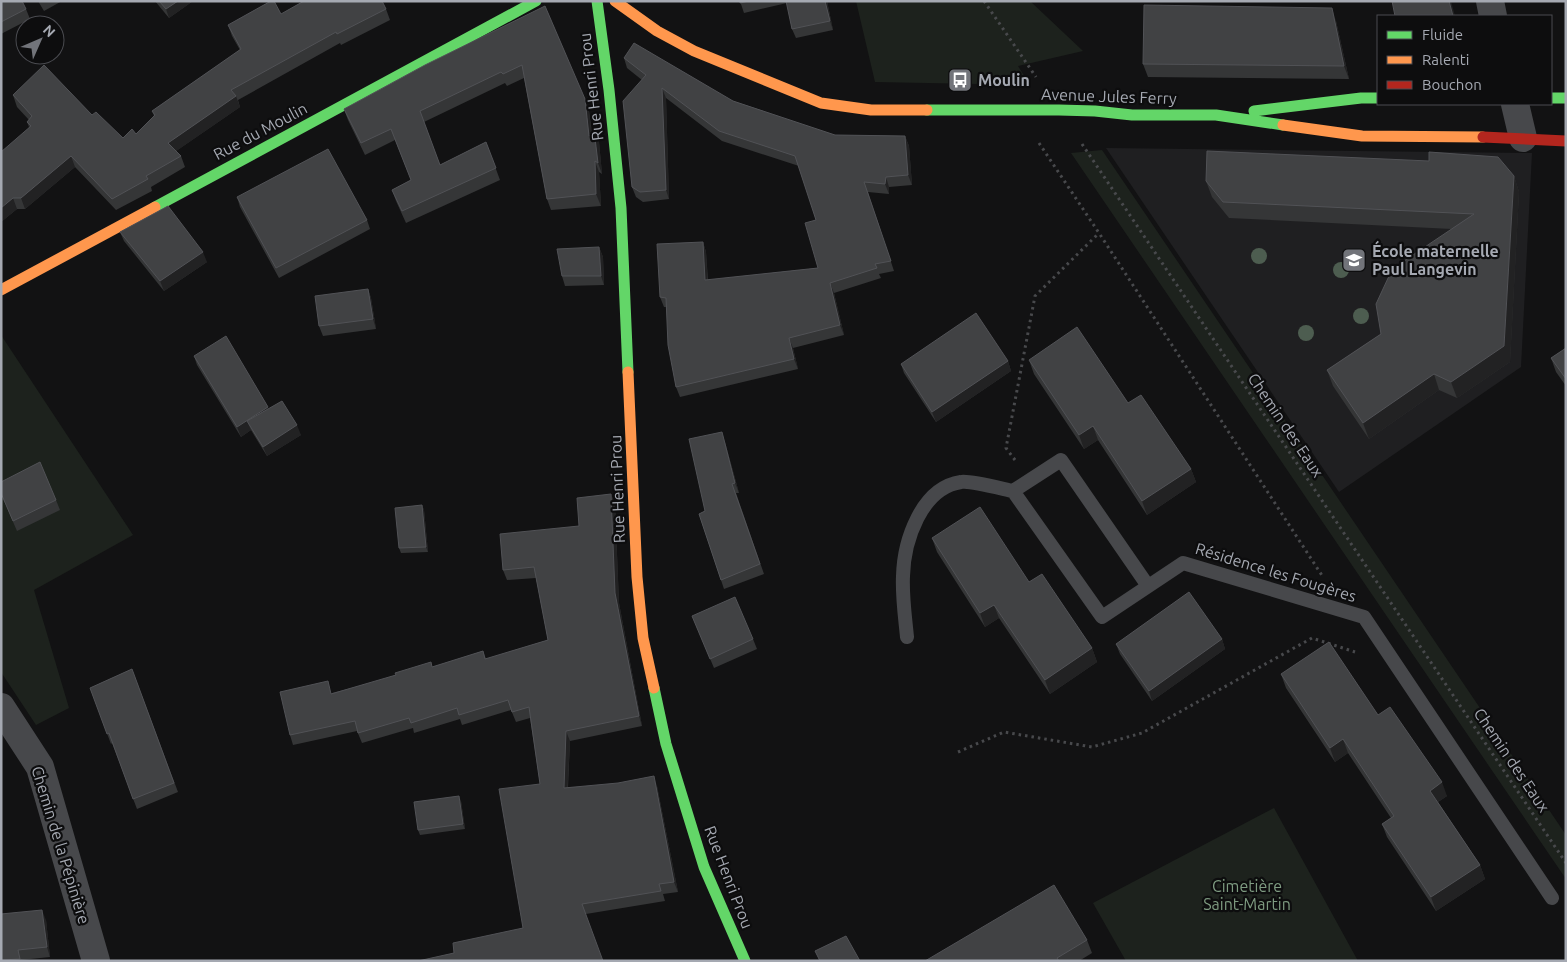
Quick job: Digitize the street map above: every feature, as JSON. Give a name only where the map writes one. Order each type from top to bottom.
[{"type":"street","name":"Rue du Moulin","points":[[1,290],[536,1]]},
{"type":"street","name":"Rue Henri Prou","points":[[597,1],[609,90],[621,208],[637,577],[644,638],[666,744],[704,867],[745,961]]},
{"type":"street","name":"Avenue Jules Ferry","points":[[615,1],[657,31],[694,52],[821,103],[871,110],[1059,110],[1132,114],[1216,115],[1362,136],[1523,138],[1566,141]]},
{"type":"street","points":[[1490,1],[1494,15]]},
{"type":"street","points":[[1216,115],[1361,98],[1377,98]]},
{"type":"street","points":[[1552,98],[1566,98]]},
{"type":"street","points":[[1515,105],[1523,138]]},
{"type":"street","name":"Chemin de la Pépinière","points":[[1,707],[40,767],[96,961]]},
{"type":"lane","points":[[907,637],[903,575],[910,534],[926,504],[940,490],[962,482],[1013,491],[1061,460],[1148,586]]},
{"type":"lane","name":"Résidence les Fougères","points":[[1013,491],[1102,617],[1183,563],[1364,617],[1552,898]]},
{"type":"path","name":"Chemin des Eaux","points":[[984,1],[1566,863]]},
{"type":"path","points":[[1037,137],[1039,144],[1345,611]]},
{"type":"path","points":[[1029,481],[1006,448],[1035,296],[1099,233]]},
{"type":"path","points":[[958,752],[1004,732],[1092,747],[1142,733],[1312,638],[1360,654],[1381,642]]},
{"type":"shaded area","name":"École maternelle Paul Langevin","points":[[1106,148],[1532,153],[1521,367],[1339,492]]},
{"type":"green space","points":[[856,1],[1030,1],[1083,51],[1018,66],[1030,85],[875,82]]},
{"type":"green space","points":[[1102,150],[1566,835],[1566,879],[1071,153]]},
{"type":"green space","points":[[1,335],[133,535],[34,590],[69,708],[36,725],[1,672]]},
{"type":"green space","name":"Cimetière Saint-Martin","points":[[1274,808],[1358,961],[1126,961],[1093,903]]},
{"type":"building","points":[[1,1],[22,1],[26,9],[1,22]]},
{"type":"building","points":[[159,1],[178,1],[166,9]]},
{"type":"building","points":[[271,1],[274,1],[281,14],[304,1],[382,1],[386,9],[337,34],[336,32],[231,90],[236,96],[168,143],[181,156],[146,176],[148,179],[112,199],[71,156],[21,198],[13,198],[1,208],[1,152],[31,126],[27,122],[32,116],[13,95],[44,65],[92,115],[96,112],[123,138],[132,129],[136,134],[155,115],[152,111],[241,49],[228,25]]},
{"type":"building","points":[[786,1],[825,1],[830,21],[792,29]]},
{"type":"building","points":[[1392,1],[1449,1],[1453,15],[1395,15]]},
{"type":"building","points":[[1144,5],[1332,8],[1344,66],[1143,64]]},
{"type":"building","points":[[545,6],[585,99],[589,136],[594,130],[598,163],[595,161],[596,194],[547,199],[522,65],[503,74],[501,72],[420,111],[440,165],[486,142],[496,168],[402,211],[392,190],[411,180],[391,129],[361,143],[344,109],[425,65]]},
{"type":"building","points":[[634,43],[733,101],[835,135],[905,136],[908,175],[886,177],[885,184],[864,182],[891,261],[875,264],[877,268],[830,283],[840,325],[789,338],[794,359],[676,387],[668,345],[666,298],[660,297],[657,244],[703,242],[705,280],[818,268],[805,223],[816,220],[795,156],[719,131],[662,88],[666,190],[640,192],[632,187],[623,101],[646,75],[624,58]]},
{"type":"building","points":[[328,149],[367,220],[276,268],[237,197]]},
{"type":"building","points":[[1207,151],[1429,161],[1429,152],[1498,157],[1514,176],[1504,346],[1451,382],[1434,374],[1363,423],[1327,370],[1381,334],[1376,304],[1389,276],[1398,265],[1474,214],[1223,202],[1206,181]]},
{"type":"building","points":[[168,206],[203,252],[160,281],[120,232]]},
{"type":"building","points":[[599,247],[601,276],[562,276],[557,249]]},
{"type":"building","points":[[368,289],[373,319],[319,326],[315,296]]},
{"type":"building","points":[[976,313],[1008,361],[932,412],[901,364]]},
{"type":"building","points":[[1077,327],[1128,403],[1141,395],[1191,469],[1142,501],[1093,426],[1079,435],[1029,360]]},
{"type":"building","points":[[226,336],[268,407],[237,427],[194,356]]},
{"type":"building","points":[[1566,348],[1566,379],[1551,358]]},
{"type":"building","points":[[282,401],[297,425],[263,447],[247,421]]},
{"type":"building","points":[[722,432],[735,483],[732,484],[760,564],[721,580],[699,514],[705,511],[689,439]]},
{"type":"building","points":[[40,462],[56,500],[13,521],[1,493],[1,482]]},
{"type":"building","points":[[611,494],[615,593],[639,716],[566,731],[564,788],[618,783],[654,776],[674,882],[659,884],[661,891],[582,904],[603,961],[418,961],[454,953],[453,943],[523,928],[499,789],[540,784],[529,707],[512,712],[508,700],[459,715],[457,708],[411,723],[409,718],[358,733],[355,721],[290,735],[280,692],[328,681],[331,694],[396,675],[395,673],[431,662],[432,667],[483,651],[485,659],[548,640],[534,567],[503,570],[500,534],[579,526],[577,498]]},
{"type":"building","points":[[422,505],[426,547],[399,548],[395,508]]},
{"type":"building","points":[[980,507],[1029,582],[1042,574],[1092,648],[1045,680],[994,605],[980,613],[932,538]]},
{"type":"building","points":[[1189,592],[1222,639],[1149,691],[1116,644]]},
{"type":"building","points":[[735,597],[753,639],[710,659],[692,616]]},
{"type":"building","points":[[1329,642],[1378,715],[1390,707],[1442,782],[1430,791],[1480,865],[1431,897],[1382,824],[1394,816],[1343,739],[1330,748],[1281,674]]},
{"type":"building","points":[[132,669],[174,783],[133,799],[90,688]]},
{"type":"building","points":[[459,796],[463,824],[418,830],[414,802]]},
{"type":"building","points":[[1054,885],[1087,940],[1057,958],[1059,961],[925,961]]},
{"type":"building","points":[[42,910],[47,947],[18,950],[20,959],[1,960],[1,914]]},
{"type":"building","points":[[846,936],[860,961],[820,961],[815,951]]},
{"type":"traffic: fast","points":[[155,207],[536,1]]},
{"type":"traffic: fast","points":[[597,1],[609,90],[621,208],[628,372]]},
{"type":"traffic: fast","points":[[1254,111],[1361,98],[1377,98]]},
{"type":"traffic: fast","points":[[1552,98],[1566,98]]},
{"type":"traffic: fast","points":[[927,110],[1059,110],[1132,115],[1216,115],[1283,125]]},
{"type":"traffic: fast","points":[[654,688],[666,744],[704,867],[745,961]]},
{"type":"traffic: slow","points":[[615,1],[657,31],[694,51],[821,103],[871,110],[927,110]]},
{"type":"traffic: slow","points":[[1283,125],[1362,136],[1483,137]]},
{"type":"traffic: slow","points":[[1,290],[155,207]]},
{"type":"traffic: slow","points":[[628,372],[637,577],[643,638],[654,688]]},
{"type":"traffic: jam","points":[[1483,137],[1566,141]]},
{"type":"place","name":"Moulin","points":[[960,80]]},
{"type":"place","name":"École maternelle Paul Langevin","points":[[1354,260]]}]
